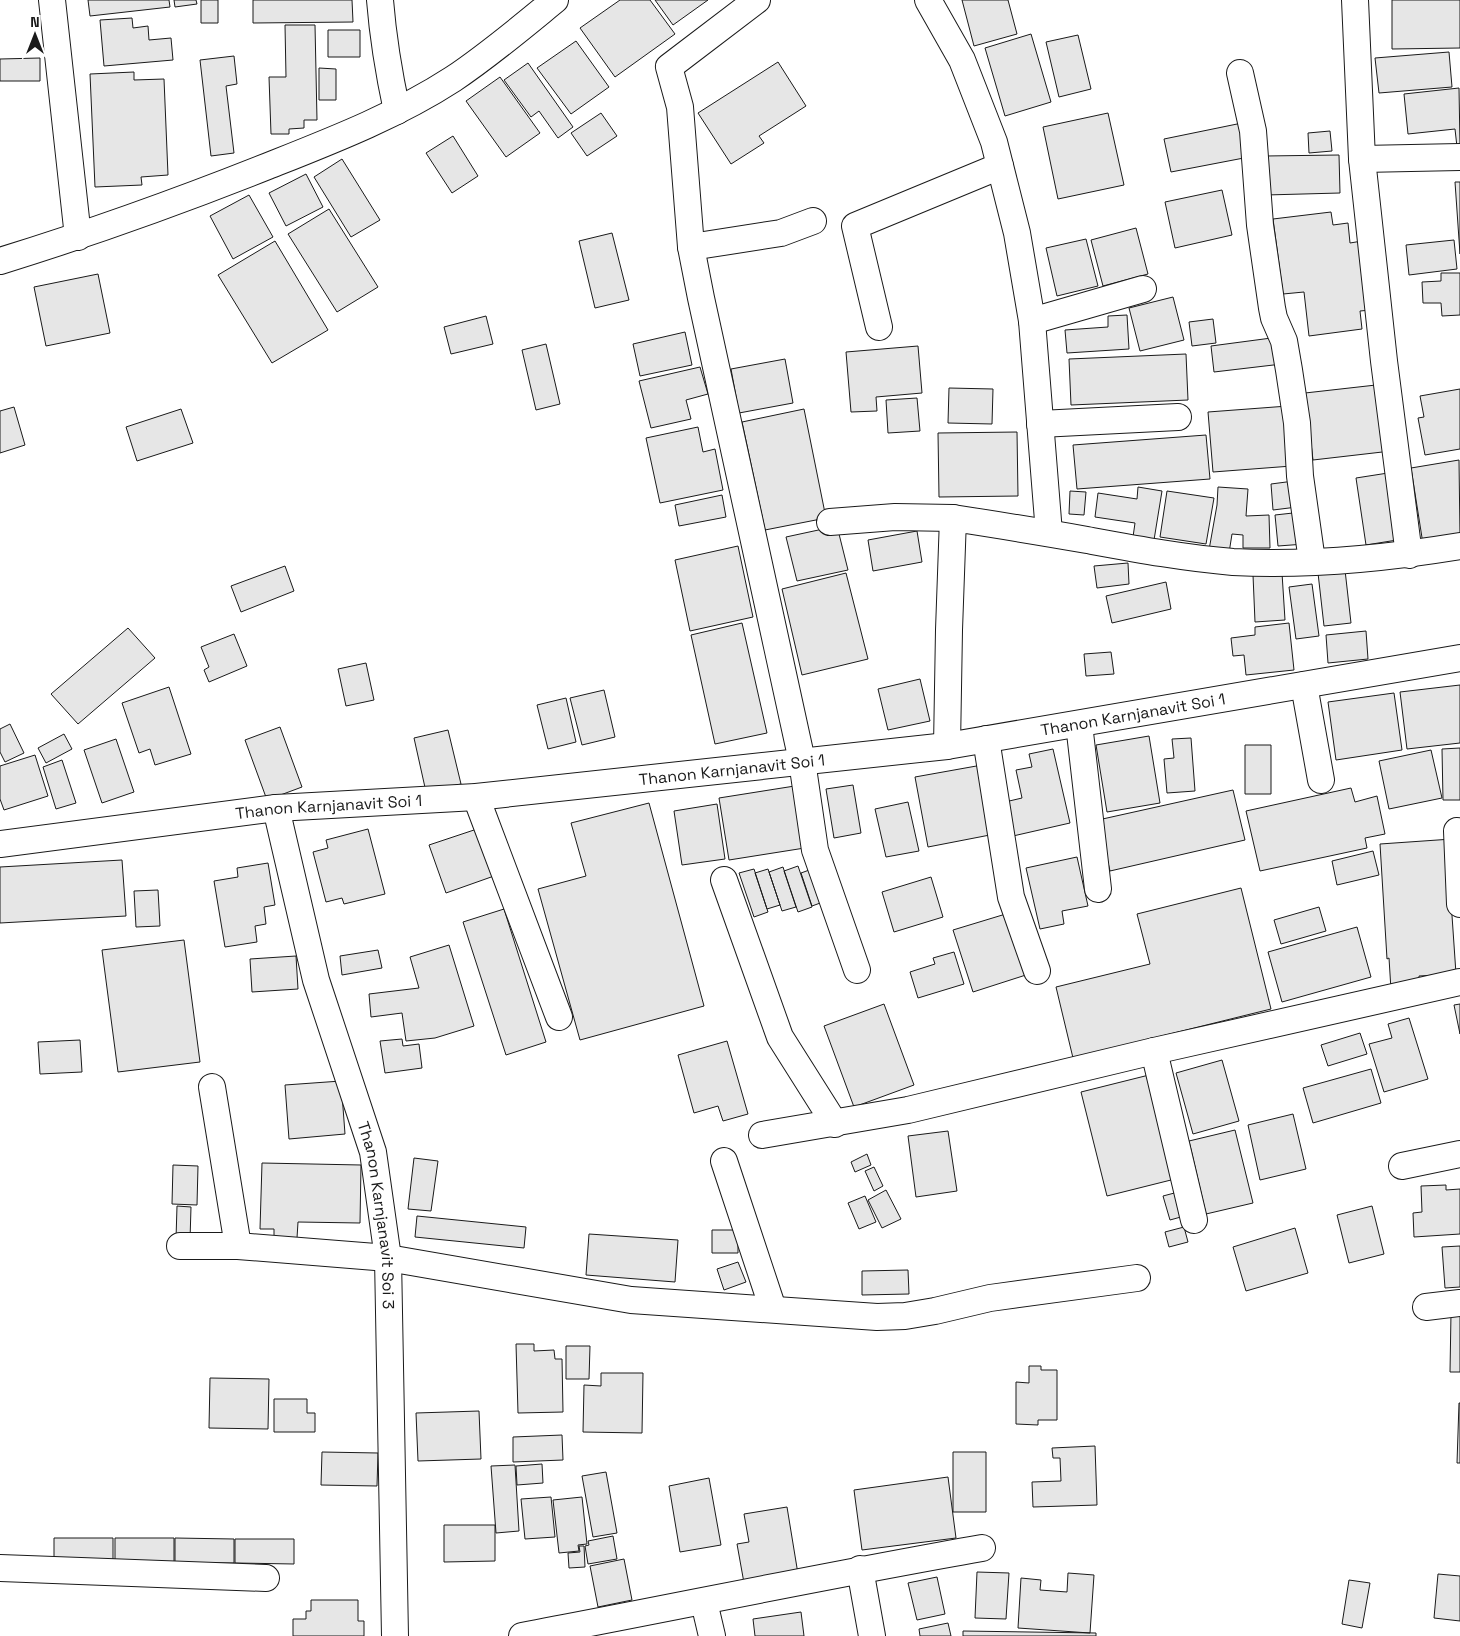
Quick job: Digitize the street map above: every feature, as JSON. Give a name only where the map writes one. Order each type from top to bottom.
[{"type":"street","points":[[52,0],[78,237]]},
{"type":"street","points":[[380,0],[382,31],[396,111]]},
{"type":"street","points":[[0,261],[78,237],[192,196],[349,133],[396,111],[453,79],[491,52],[556,0]]},
{"type":"street","points":[[757,0],[669,67],[680,107],[691,247],[802,762],[815,850],[856,970]]},
{"type":"street","points":[[928,0],[962,60],[994,142],[1017,233],[1032,321],[1049,533]]},
{"type":"street","points":[[1355,0],[1362,159],[1384,361],[1409,555]]},
{"type":"street","points":[[1240,73],[1253,131],[1260,225],[1272,308],[1274,318],[1284,341],[1297,423],[1300,476],[1312,561]]},
{"type":"street","points":[[1362,159],[1460,157]]},
{"type":"street","points":[[879,326],[855,226],[1000,166]]},
{"type":"street","points":[[691,247],[781,233],[813,221]]},
{"type":"street","points":[[1032,321],[1143,289]]},
{"type":"street","points":[[1040,424],[1178,417]]},
{"type":"street","points":[[830,522],[895,517],[953,518],[1165,554],[1235,562],[1312,561],[1409,555],[1460,546]]},
{"type":"street","points":[[947,746],[948,640],[953,518]]},
{"type":"street","name":"Thanon Karnjanavit Soi 1","points":[[0,844],[276,808],[476,797],[947,746],[1460,658]]},
{"type":"street","points":[[1304,685],[1321,780]]},
{"type":"street","points":[[1079,724],[1098,889]]},
{"type":"street","points":[[986,740],[1011,897],[1036,971]]},
{"type":"street","points":[[476,797],[559,1017]]},
{"type":"street","name":"Thanon Karnjanavit Soi 3","points":[[276,808],[316,980],[373,1152],[388,1258],[395,1636]]},
{"type":"street","points":[[1457,831],[1460,904]]},
{"type":"street","points":[[724,880],[780,1037],[835,1124]]},
{"type":"street","points":[[762,1135],[908,1110],[1154,1051],[1460,982]]},
{"type":"street","points":[[1154,1051],[1194,1220]]},
{"type":"street","points":[[212,1087],[238,1246]]},
{"type":"street","points":[[1402,1166],[1460,1154]]},
{"type":"street","points":[[724,1161],[773,1309]]},
{"type":"street","points":[[180,1246],[238,1246],[388,1258],[631,1300],[877,1316],[905,1316],[990,1298],[1136,1278]]},
{"type":"street","points":[[1426,1307],[1460,1303]]},
{"type":"street","points":[[538,1635],[860,1569],[982,1548]]},
{"type":"street","points":[[0,1568],[266,1578]]},
{"type":"street","points":[[860,1569],[872,1636]]},
{"type":"street","points":[[704,1602],[712,1636]]},
{"type":"building","points":[[88,0],[169,0],[170,7],[90,16]]},
{"type":"building","points":[[174,0],[196,0],[197,4],[175,7]]},
{"type":"building","points":[[201,0],[218,0],[218,23],[201,23]]},
{"type":"building","points":[[253,0],[352,0],[353,22],[253,23]]},
{"type":"building","points":[[620,0],[650,0],[675,34],[615,77],[580,28]]},
{"type":"building","points":[[655,0],[708,0],[673,25]]},
{"type":"building","points":[[962,0],[1008,0],[1017,34],[974,46]]},
{"type":"building","points":[[1392,0],[1460,0],[1460,48],[1392,49]]},
{"type":"building","points":[[132,18],[133,28],[148,26],[149,40],[171,38],[173,60],[104,66],[100,20]]},
{"type":"building","points":[[285,25],[315,25],[317,120],[304,120],[304,128],[289,129],[289,134],[271,134],[269,77],[286,77]]},
{"type":"building","points":[[328,30],[360,30],[360,57],[328,57]]},
{"type":"building","points":[[1031,34],[1051,102],[1005,116],[985,48]]},
{"type":"building","points":[[1078,35],[1091,89],[1059,97],[1046,42]]},
{"type":"building","points":[[576,41],[609,87],[571,114],[537,68]]},
{"type":"building","points":[[1449,52],[1452,87],[1379,93],[1375,58]]},
{"type":"building","points":[[234,56],[237,84],[226,86],[234,153],[211,156],[200,60]]},
{"type":"building","points":[[40,58],[40,81],[0,81],[0,59]]},
{"type":"building","points":[[778,62],[806,106],[759,136],[764,143],[731,164],[698,113]]},
{"type":"building","points":[[528,63],[573,127],[558,138],[539,111],[531,117],[504,80]]},
{"type":"building","points":[[319,68],[336,69],[336,100],[319,100]]},
{"type":"building","points":[[134,72],[134,80],[164,79],[168,175],[141,177],[142,185],[95,187],[90,74]]},
{"type":"building","points":[[500,77],[540,133],[506,157],[466,101]]},
{"type":"building","points":[[1459,88],[1460,146],[1457,147],[1455,129],[1408,134],[1404,94]]},
{"type":"building","points":[[601,113],[617,136],[587,156],[571,133]]},
{"type":"building","points":[[1108,113],[1124,185],[1058,199],[1043,127]]},
{"type":"building","points":[[1242,123],[1249,157],[1171,172],[1164,139]]},
{"type":"building","points":[[1330,131],[1332,151],[1309,153],[1308,133]]},
{"type":"building","points":[[453,136],[478,176],[452,193],[426,153]]},
{"type":"building","points":[[1339,155],[1340,193],[1266,195],[1265,156]]},
{"type":"building","points":[[342,159],[380,220],[351,237],[314,177]]},
{"type":"building","points":[[306,174],[323,207],[286,226],[269,193]]},
{"type":"building","points":[[1455,182],[1460,182],[1460,254]]},
{"type":"building","points":[[1222,190],[1232,235],[1175,248],[1165,202]]},
{"type":"building","points":[[249,195],[273,237],[233,259],[210,216]]},
{"type":"building","points":[[329,209],[378,287],[337,312],[288,234]]},
{"type":"building","points":[[1331,212],[1333,225],[1348,223],[1350,243],[1362,241],[1371,310],[1360,311],[1362,329],[1309,336],[1304,292],[1283,294],[1273,219]]},
{"type":"building","points":[[1136,228],[1148,274],[1103,286],[1091,240]]},
{"type":"building","points":[[612,233],[629,300],[595,308],[579,241]]},
{"type":"building","points":[[1086,239],[1098,286],[1057,296],[1046,248]]},
{"type":"building","points":[[1454,240],[1457,269],[1409,275],[1406,245]]},
{"type":"building","points":[[275,241],[328,330],[272,363],[218,275]]},
{"type":"building","points":[[1441,273],[1460,273],[1460,315],[1442,316],[1441,303],[1423,303],[1422,282],[1441,281]]},
{"type":"building","points":[[98,274],[110,333],[46,346],[34,287]]},
{"type":"building","points":[[1173,297],[1184,340],[1140,351],[1129,308]]},
{"type":"building","points":[[1127,315],[1129,349],[1067,353],[1065,330],[1108,327],[1108,316]]},
{"type":"building","points":[[486,316],[493,344],[451,354],[444,327]]},
{"type":"building","points":[[1213,319],[1216,343],[1192,346],[1189,322]]},
{"type":"building","points":[[685,332],[692,365],[640,376],[633,344]]},
{"type":"building","points":[[1279,337],[1282,364],[1214,372],[1211,346]]},
{"type":"building","points":[[546,344],[560,404],[536,410],[522,350]]},
{"type":"building","points":[[918,346],[922,393],[876,397],[877,411],[851,412],[846,352]]},
{"type":"building","points":[[1186,354],[1188,400],[1071,405],[1069,359]]},
{"type":"building","points":[[785,359],[793,403],[739,413],[731,369]]},
{"type":"building","points":[[700,367],[708,394],[686,400],[691,419],[651,428],[639,381]]},
{"type":"building","points":[[1376,385],[1391,451],[1313,460],[1305,393]]},
{"type":"building","points":[[949,388],[993,389],[992,424],[948,423]]},
{"type":"building","points":[[1460,389],[1460,449],[1425,455],[1418,418],[1424,417],[1420,396]]},
{"type":"building","points":[[917,398],[920,431],[888,433],[886,400]]},
{"type":"building","points":[[1288,406],[1292,466],[1213,472],[1208,412]]},
{"type":"building","points":[[14,407],[25,445],[0,453],[0,411]]},
{"type":"building","points":[[181,409],[193,443],[137,461],[126,427]]},
{"type":"building","points":[[804,409],[826,518],[765,530],[742,422]]},
{"type":"building","points":[[698,427],[703,452],[715,449],[723,490],[660,503],[646,438]]},
{"type":"building","points":[[1017,432],[1018,496],[939,497],[938,433]]},
{"type":"building","points":[[1206,435],[1210,479],[1077,489],[1073,445]]},
{"type":"building","points":[[1459,460],[1460,537],[1423,544],[1411,468]]},
{"type":"building","points":[[1388,473],[1397,540],[1366,545],[1356,478]]},
{"type":"building","points":[[1294,481],[1297,507],[1273,510],[1271,484]]},
{"type":"building","points":[[1138,487],[1162,491],[1154,540],[1133,537],[1135,523],[1095,517],[1098,493],[1137,499]]},
{"type":"building","points":[[1218,487],[1248,489],[1246,516],[1269,515],[1270,548],[1243,548],[1243,535],[1232,534],[1229,553],[1209,550],[1217,505]]},
{"type":"building","points":[[1070,491],[1086,492],[1084,515],[1069,514]]},
{"type":"building","points":[[1167,491],[1214,498],[1206,544],[1160,537]]},
{"type":"building","points":[[722,495],[726,517],[679,526],[675,505]]},
{"type":"building","points":[[1302,512],[1305,544],[1278,546],[1275,515]]},
{"type":"building","points":[[837,526],[848,570],[797,581],[786,537]]},
{"type":"building","points":[[917,531],[922,562],[873,571],[868,540]]},
{"type":"building","points":[[738,546],[753,617],[690,631],[675,560]]},
{"type":"building","points":[[1128,563],[1129,584],[1097,588],[1094,566]]},
{"type":"building","points":[[285,566],[294,591],[241,612],[231,586]]},
{"type":"building","points":[[1345,570],[1351,623],[1324,626],[1318,573]]},
{"type":"building","points":[[846,573],[868,659],[802,675],[782,589]]},
{"type":"building","points":[[1282,573],[1285,620],[1255,622],[1253,575]]},
{"type":"building","points":[[1166,582],[1171,609],[1112,623],[1106,596]]},
{"type":"building","points":[[1312,584],[1319,636],[1296,639],[1289,587]]},
{"type":"building","points":[[742,623],[767,733],[715,744],[691,635]]},
{"type":"building","points":[[1289,623],[1294,670],[1246,675],[1244,655],[1233,656],[1231,638],[1255,635],[1255,627]]},
{"type":"building","points":[[128,628],[155,658],[78,724],[51,694]]},
{"type":"building","points":[[1366,631],[1368,659],[1328,663],[1326,635]]},
{"type":"building","points":[[234,634],[247,666],[209,682],[204,670],[209,667],[201,647]]},
{"type":"building","points":[[1111,652],[1114,674],[1086,676],[1084,654]]},
{"type":"building","points":[[366,663],[374,700],[346,706],[338,669]]},
{"type":"building","points":[[920,679],[930,721],[888,730],[878,689]]},
{"type":"building","points":[[1460,685],[1460,743],[1407,749],[1400,692]]},
{"type":"building","points":[[169,687],[191,754],[155,765],[150,749],[139,753],[122,703]]},
{"type":"building","points":[[604,690],[615,737],[582,745],[570,698]]},
{"type":"building","points":[[1394,693],[1402,750],[1336,760],[1328,702]]},
{"type":"building","points":[[566,698],[576,742],[548,749],[537,705]]},
{"type":"building","points":[[10,724],[24,753],[5,762],[0,752],[0,729]]},
{"type":"building","points":[[280,727],[302,787],[267,800],[245,740]]},
{"type":"building","points":[[448,730],[461,784],[426,792],[414,738]]},
{"type":"building","points":[[64,734],[72,749],[46,763],[38,748]]},
{"type":"building","points":[[1149,736],[1160,803],[1107,812],[1096,745]]},
{"type":"building","points":[[1191,738],[1195,791],[1167,793],[1164,759],[1174,758],[1172,739]]},
{"type":"building","points":[[116,739],[134,792],[102,803],[84,750]]},
{"type":"building","points":[[1245,745],[1271,745],[1271,794],[1245,794]]},
{"type":"building","points":[[1460,748],[1460,800],[1443,800],[1442,749]]},
{"type":"building","points":[[1053,749],[1070,823],[1013,836],[1005,802],[1022,798],[1016,770],[1032,767],[1029,754]]},
{"type":"building","points":[[1431,750],[1442,798],[1389,809],[1379,761]]},
{"type":"building","points":[[35,755],[48,796],[4,810],[0,799],[0,766]]},
{"type":"building","points":[[62,760],[76,803],[56,809],[43,767]]},
{"type":"building","points":[[982,765],[995,834],[928,847],[915,777]]},
{"type":"building","points":[[801,785],[811,847],[729,860],[719,798]]},
{"type":"building","points":[[853,785],[861,833],[834,838],[826,789]]},
{"type":"building","points":[[1351,788],[1355,802],[1377,796],[1385,834],[1365,838],[1367,848],[1260,871],[1246,811]]},
{"type":"building","points":[[1233,790],[1245,840],[1110,871],[1098,820]]},
{"type":"building","points":[[908,802],[919,851],[886,857],[875,809]]},
{"type":"building","points":[[649,803],[704,1006],[580,1040],[538,889],[586,876],[571,823]]},
{"type":"building","points":[[717,804],[725,859],[682,865],[674,811]]},
{"type":"building","points":[[368,829],[385,894],[344,904],[342,898],[326,902],[313,852],[328,848],[326,840]]},
{"type":"building","points":[[477,829],[494,876],[446,893],[429,845]]},
{"type":"building","points":[[1452,839],[1448,857],[1456,974],[1419,976],[1420,988],[1391,990],[1389,958],[1387,959],[1380,844]]},
{"type":"building","points":[[1373,851],[1379,875],[1337,885],[1332,861]]},
{"type":"building","points":[[1077,857],[1088,906],[1062,911],[1064,924],[1040,929],[1026,868]]},
{"type":"building","points":[[122,860],[126,916],[0,923],[0,867]]},
{"type":"building","points":[[268,863],[275,905],[264,907],[266,924],[255,926],[257,942],[225,947],[214,881],[238,877],[237,868]]},
{"type":"building","points":[[798,866],[812,907],[798,912],[784,871]]},
{"type":"building","points":[[783,867],[796,907],[782,911],[769,872]]},
{"type":"building","points":[[754,869],[768,912],[754,917],[739,873]]},
{"type":"building","points":[[768,869],[780,905],[767,909],[755,873]]},
{"type":"building","points":[[812,869],[823,902],[812,906],[801,873]]},
{"type":"building","points":[[931,877],[943,917],[894,932],[882,892]]},
{"type":"building","points":[[1241,888],[1271,1009],[1073,1058],[1056,987],[1150,964],[1137,914]]},
{"type":"building","points":[[158,890],[160,926],[136,927],[134,891]]},
{"type":"building","points":[[1319,907],[1326,931],[1281,944],[1274,920]]},
{"type":"building","points":[[504,909],[546,1042],[506,1055],[463,922]]},
{"type":"building","points":[[1009,913],[1029,974],[973,992],[953,930]]},
{"type":"building","points":[[1357,927],[1371,977],[1282,1002],[1268,952]]},
{"type":"building","points":[[184,940],[200,1062],[118,1072],[102,950]]},
{"type":"building","points":[[449,945],[474,1026],[435,1038],[406,1041],[402,1013],[371,1017],[369,994],[419,988],[410,957]]},
{"type":"building","points":[[378,950],[382,968],[342,975],[340,956]]},
{"type":"building","points":[[954,952],[964,984],[918,998],[910,972],[935,964],[933,958]]},
{"type":"building","points":[[296,956],[298,989],[252,992],[250,959]]},
{"type":"building","points":[[884,1004],[914,1085],[854,1107],[824,1026]]},
{"type":"building","points":[[1460,1004],[1460,1034],[1454,1005]]},
{"type":"building","points":[[1409,1018],[1428,1079],[1384,1092],[1369,1044],[1392,1038],[1388,1024]]},
{"type":"building","points":[[1360,1033],[1367,1054],[1328,1066],[1321,1045]]},
{"type":"building","points":[[402,1039],[403,1046],[419,1044],[422,1068],[385,1073],[380,1041]]},
{"type":"building","points":[[80,1040],[82,1072],[40,1074],[38,1042]]},
{"type":"building","points":[[727,1041],[748,1114],[723,1121],[718,1106],[694,1113],[678,1055]]},
{"type":"building","points":[[1222,1060],[1239,1121],[1193,1134],[1176,1073]]},
{"type":"building","points":[[1371,1069],[1381,1103],[1313,1123],[1303,1088]]},
{"type":"building","points":[[1149,1075],[1175,1179],[1107,1196],[1081,1092]]},
{"type":"building","points":[[341,1081],[345,1134],[289,1139],[285,1085]]},
{"type":"building","points":[[1293,1114],[1306,1169],[1260,1180],[1248,1125]]},
{"type":"building","points":[[1235,1130],[1253,1203],[1206,1214],[1189,1141]]},
{"type":"building","points":[[948,1131],[957,1191],[916,1197],[908,1136]]},
{"type":"building","points":[[867,1154],[871,1165],[855,1172],[851,1162]]},
{"type":"building","points":[[414,1158],[438,1161],[431,1211],[408,1209]]},
{"type":"building","points":[[262,1163],[361,1165],[360,1223],[298,1222],[297,1238],[274,1238],[274,1229],[260,1229]]},
{"type":"building","points":[[173,1165],[198,1166],[197,1205],[172,1204]]},
{"type":"building","points":[[874,1167],[883,1186],[874,1191],[865,1171]]},
{"type":"building","points":[[1446,1185],[1446,1190],[1460,1189],[1460,1234],[1414,1237],[1413,1213],[1422,1212],[1421,1186]]},
{"type":"building","points":[[886,1190],[901,1219],[882,1228],[868,1200]]},
{"type":"building","points":[[1182,1191],[1188,1215],[1170,1220],[1163,1196]]},
{"type":"building","points":[[865,1196],[876,1222],[859,1229],[848,1203]]},
{"type":"building","points":[[177,1206],[191,1207],[190,1240],[176,1239]]},
{"type":"building","points":[[1372,1206],[1384,1254],[1349,1263],[1337,1215]]},
{"type":"building","points":[[417,1216],[526,1227],[524,1248],[415,1237]]},
{"type":"building","points":[[1184,1227],[1188,1242],[1169,1247],[1165,1232]]},
{"type":"building","points":[[1295,1228],[1308,1273],[1246,1291],[1233,1247]]},
{"type":"building","points":[[712,1230],[738,1230],[738,1253],[712,1253]]},
{"type":"building","points":[[589,1234],[678,1240],[675,1282],[586,1275]]},
{"type":"building","points":[[1460,1246],[1460,1287],[1445,1288],[1442,1247]]},
{"type":"building","points":[[738,1262],[746,1282],[724,1290],[717,1269]]},
{"type":"building","points":[[908,1270],[909,1294],[862,1295],[862,1271]]},
{"type":"building","points":[[1451,1313],[1460,1313],[1460,1372],[1450,1372]]},
{"type":"building","points":[[516,1344],[534,1344],[534,1351],[554,1350],[555,1359],[562,1359],[563,1412],[518,1413]]},
{"type":"building","points":[[566,1346],[590,1346],[589,1379],[566,1379]]},
{"type":"building","points":[[1029,1366],[1041,1366],[1041,1370],[1057,1370],[1057,1420],[1038,1420],[1038,1425],[1016,1424],[1016,1382],[1029,1383]]},
{"type":"building","points":[[601,1373],[643,1373],[642,1433],[583,1432],[584,1385],[601,1386]]},
{"type":"building","points":[[210,1378],[269,1379],[268,1429],[209,1428]]},
{"type":"building","points":[[274,1399],[307,1399],[307,1413],[315,1413],[315,1432],[274,1432]]},
{"type":"building","points":[[1459,1403],[1460,1463],[1457,1463]]},
{"type":"building","points":[[479,1411],[481,1459],[418,1461],[416,1413]]},
{"type":"building","points":[[562,1435],[563,1460],[513,1462],[513,1437]]},
{"type":"building","points":[[1095,1446],[1097,1505],[1033,1507],[1032,1482],[1061,1481],[1060,1458],[1053,1458],[1052,1448]]},
{"type":"building","points":[[322,1452],[378,1453],[377,1486],[321,1485]]},
{"type":"building","points":[[953,1452],[986,1452],[986,1512],[953,1512]]},
{"type":"building","points":[[542,1464],[543,1483],[517,1485],[516,1466]]},
{"type":"building","points":[[515,1465],[519,1531],[496,1533],[491,1466]]},
{"type":"building","points":[[606,1472],[617,1533],[593,1537],[582,1476]]},
{"type":"building","points":[[948,1477],[956,1538],[862,1550],[854,1490]]},
{"type":"building","points":[[709,1478],[721,1545],[680,1552],[669,1486]]},
{"type":"building","points":[[551,1497],[555,1537],[525,1539],[521,1499]]},
{"type":"building","points":[[582,1497],[587,1544],[578,1545],[579,1551],[559,1553],[553,1500]]},
{"type":"building","points":[[787,1507],[798,1574],[744,1583],[737,1544],[749,1542],[744,1514]]},
{"type":"building","points":[[444,1525],[495,1525],[495,1561],[444,1562]]},
{"type":"building","points":[[613,1536],[617,1559],[588,1564],[585,1546],[589,1545],[588,1541]]},
{"type":"building","points":[[54,1538],[113,1538],[113,1562],[54,1562]]},
{"type":"building","points":[[115,1538],[174,1538],[174,1563],[115,1562]]},
{"type":"building","points":[[175,1538],[234,1539],[234,1563],[175,1563]]},
{"type":"building","points":[[235,1539],[294,1539],[294,1564],[235,1563]]},
{"type":"building","points":[[579,1546],[584,1546],[585,1567],[569,1568],[568,1553],[580,1552]]},
{"type":"building","points":[[624,1559],[632,1600],[598,1607],[590,1566]]},
{"type":"building","points":[[977,1572],[1009,1573],[1006,1619],[975,1618]]},
{"type":"building","points":[[1068,1573],[1094,1575],[1090,1633],[1018,1628],[1021,1578],[1041,1580],[1040,1590],[1067,1592]]},
{"type":"building","points":[[1438,1574],[1460,1576],[1460,1621],[1434,1618]]},
{"type":"building","points":[[937,1577],[945,1614],[917,1620],[908,1583]]},
{"type":"building","points":[[1349,1580],[1370,1583],[1362,1628],[1342,1624]]},
{"type":"building","points":[[311,1600],[358,1600],[358,1621],[364,1621],[364,1636],[293,1636],[293,1619],[306,1619],[306,1611],[311,1611]]},
{"type":"building","points":[[801,1612],[804,1636],[755,1636],[753,1619]]},
{"type":"building","points":[[948,1623],[951,1636],[920,1636],[919,1629]]},
{"type":"building","points":[[963,1631],[1096,1633],[1096,1636],[963,1636]]}]
